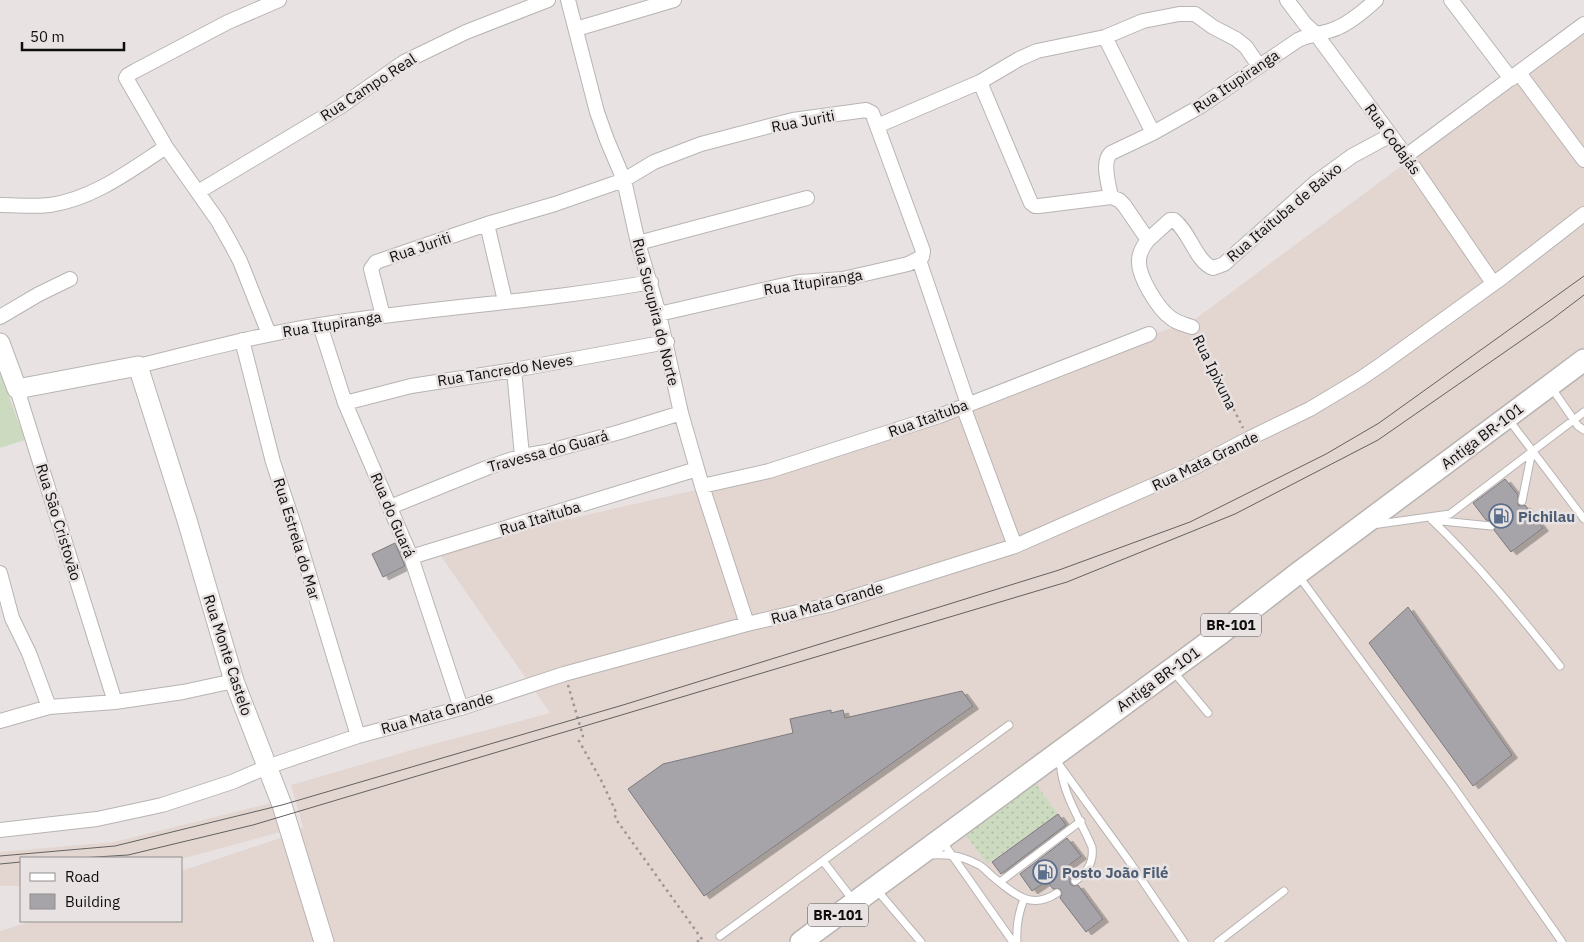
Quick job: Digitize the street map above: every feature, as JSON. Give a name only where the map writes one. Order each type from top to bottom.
[{"type":"main road","name":"Antiga BR-101","points":[[811,939],[855,902],[918,856],[945,847],[1057,763],[1171,669],[1584,360]]},
{"type":"street","points":[[269,334],[240,261],[218,221],[166,147],[130,86],[127,76],[228,22],[278,0]]},
{"type":"street","name":"Rua Campo Real","points":[[198,192],[340,106],[404,62],[466,32],[548,0]]},
{"type":"street","name":"Rua Sucupira do Norte","points":[[568,0],[597,112],[624,180],[638,243],[651,282],[667,342],[681,413],[697,469],[747,624]]},
{"type":"street","points":[[576,30],[674,0]]},
{"type":"street","name":"Rua Codajás","points":[[1287,0],[1305,24],[1316,34],[1391,135],[1493,283]]},
{"type":"street","name":"Rua Itupiranga","points":[[1111,197],[1106,159],[1109,154],[1153,133],[1202,106],[1298,40],[1336,29],[1346,24],[1376,0]]},
{"type":"street","points":[[1451,0],[1584,160]]},
{"type":"street","points":[[1015,546],[914,262],[924,254],[877,126],[980,82],[1019,59],[1038,51],[1105,37],[1143,22],[1179,14],[1195,14],[1243,44],[1259,66]]},
{"type":"street","points":[[1406,156],[1584,24]]},
{"type":"street","points":[[1105,37],[1153,133]]},
{"type":"street","points":[[980,82],[1031,203],[1039,206],[1111,197],[1122,202],[1148,240]]},
{"type":"street","name":"Rua Juriti","points":[[383,316],[371,269],[374,264],[487,224],[555,204],[624,180],[654,162],[682,150],[793,120],[866,110],[872,113],[877,126]]},
{"type":"street","name":"Rua Itaituba de Baixo","points":[[1148,240],[1170,220],[1176,221],[1207,265],[1213,268],[1224,264],[1322,178],[1352,156],[1391,135]]},
{"type":"street","points":[[0,205],[51,204],[79,197],[105,185],[166,147]]},
{"type":"street","points":[[638,243],[806,198]]},
{"type":"street","name":"Rua Mata Grande","points":[[0,830],[98,819],[154,806],[232,782],[267,767],[358,736],[461,708],[564,674],[747,624],[828,605],[1015,546],[1184,472],[1310,409],[1360,379],[1504,276],[1584,214]]},
{"type":"street","points":[[487,224],[505,301]]},
{"type":"street","name":"Rua Ipixuna","points":[[1148,240],[1141,251],[1139,267],[1150,292],[1169,316],[1180,324],[1192,327]]},
{"type":"street","name":"Rua Itupiranga","points":[[659,314],[799,282],[844,279],[914,262]]},
{"type":"street","points":[[0,317],[39,294],[70,279]]},
{"type":"street","name":"Rua Itupiranga","points":[[17,389],[138,366],[242,340],[320,325],[505,301],[567,296],[651,282]]},
{"type":"street","name":"Rua do Guará","points":[[320,325],[345,403],[411,557],[461,708]]},
{"type":"street","name":"Rua Itaituba","points":[[702,486],[770,470],[905,428],[1150,334]]},
{"type":"street","name":"Rua Estrela do Mar","points":[[242,340],[272,462],[295,528],[358,736]]},
{"type":"street","name":"Rua Tancredo Neves","points":[[345,403],[411,386],[514,370],[667,342]]},
{"type":"street","name":"Rua São Cristovão","points":[[0,343],[17,389],[115,702]]},
{"type":"street","name":"Rua Monte Castelo","points":[[138,366],[187,520],[234,681],[282,805],[324,942]]},
{"type":"street","points":[[514,370],[522,456]]},
{"type":"street","name":"Travessa do Guará","points":[[390,507],[489,466],[522,456],[546,452],[681,413]]},
{"type":"street","name":"Rua Itaituba","points":[[411,557],[697,469]]},
{"type":"street","points":[[0,573],[6,619],[28,652],[49,708]]},
{"type":"street","points":[[0,721],[49,708],[115,702],[183,692],[234,681]]},
{"type":"lane","points":[[1550,386],[1574,420],[1584,430]]},
{"type":"lane","points":[[1362,526],[1452,513],[1584,412]]},
{"type":"lane","points":[[1507,418],[1584,519]]},
{"type":"lane","points":[[1522,501],[1532,451]]},
{"type":"lane","points":[[1420,519],[1491,526]]},
{"type":"lane","points":[[1432,520],[1470,558],[1560,666]]},
{"type":"lane","points":[[1297,574],[1452,786],[1562,942]]},
{"type":"lane","points":[[1171,669],[1208,713]]},
{"type":"lane","points":[[720,936],[1009,725]]},
{"type":"lane","points":[[1057,763],[1067,796],[1092,846],[1093,855],[1090,866],[1075,881]]},
{"type":"lane","points":[[1057,763],[1130,861],[1180,941]]},
{"type":"lane","points":[[1000,882],[1081,822]]},
{"type":"lane","points":[[945,847],[979,864],[1024,899],[1040,901],[1049,899],[1057,894]]},
{"type":"lane","points":[[945,847],[1015,942]]},
{"type":"lane","points":[[823,861],[855,902]]},
{"type":"lane","points":[[875,888],[921,942]]},
{"type":"lane","points":[[1218,942],[1284,891]]},
{"type":"lane","points":[[1015,942],[1019,910],[1024,899]]},
{"type":"path","name":"Rua Ipixuna","points":[[1192,327],[1202,342],[1248,439]]},
{"type":"path","points":[[564,674],[583,736],[579,741],[602,780],[616,812],[615,818],[704,942]]},
{"type":"path","points":[[696,942],[702,938]]},
{"type":"shaded area","points":[[1584,30],[1584,942],[0,942],[0,931],[29,922],[182,922],[182,871],[301,831],[300,829],[303,827],[291,785],[550,713],[436,549],[722,484],[1194,320]]},
{"type":"shaded area","points":[[271,803],[281,832],[182,859],[182,857],[20,857],[20,886],[0,886],[0,852],[114,842]]},
{"type":"green space","points":[[0,372],[25,440],[0,448]]},
{"type":"green space","points":[[1036,784],[1058,814],[987,864],[966,835]]},
{"type":"building","points":[[1505,479],[1518,495],[1518,505],[1525,505],[1543,528],[1511,552],[1494,530],[1496,523],[1486,520],[1473,503]]},
{"type":"building","points":[[395,543],[405,566],[383,577],[372,554]]},
{"type":"building","points":[[1408,607],[1512,755],[1473,786],[1369,643]]},
{"type":"building","points":[[962,691],[973,706],[704,896],[628,789],[663,764],[793,733],[790,719],[831,710],[831,713],[843,710],[845,718]]},
{"type":"building","points":[[1058,814],[1066,825],[1001,874],[992,862]]},
{"type":"building","points":[[1067,838],[1081,856],[1065,868],[1072,877],[1070,884],[1073,886],[1078,885],[1103,919],[1086,932],[1060,898],[1062,894],[1060,889],[1053,889],[1047,881],[1032,891],[1020,874]]},
{"type":"tram line","points":[[0,856],[115,846],[282,805],[623,705],[1059,570],[1190,522],[1326,454],[1379,423],[1584,276]]},
{"type":"tram line","points":[[96,857],[128,855],[253,825],[1067,582],[1235,514],[1378,440],[1584,295]]},
{"type":"tram line","points":[[0,864],[20,862]]},
{"type":"place","name":"Pichilau","points":[[1501,516]]},
{"type":"place","name":"Posto João Filé","points":[[1045,872]]}]
